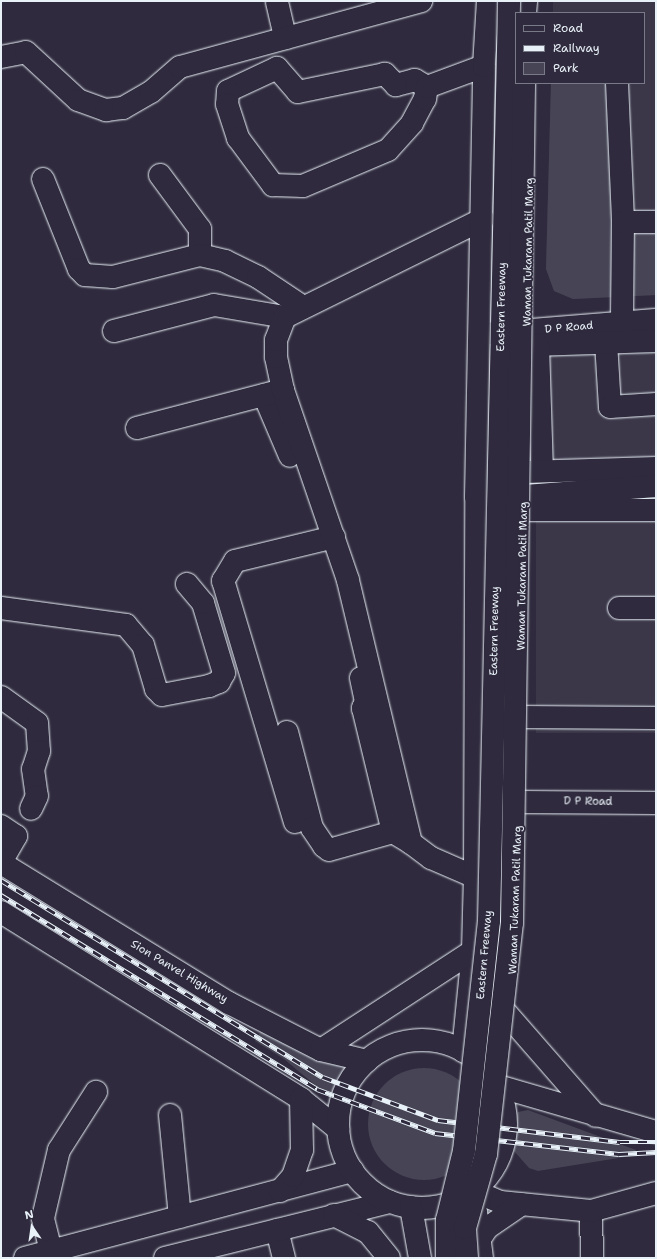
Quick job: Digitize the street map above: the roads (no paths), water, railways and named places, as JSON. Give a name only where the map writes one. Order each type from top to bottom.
[{"type":"main road","points":[[1,57],[30,54],[78,100],[106,110],[137,102],[180,67],[421,1]]},
{"type":"main road","points":[[463,1051],[473,951],[475,815],[475,530],[481,334],[484,66],[488,1]]},
{"type":"main road","name":"Eastern Freeway","points":[[447,1258],[447,1220],[464,1151],[489,922],[509,1]]},
{"type":"main road","points":[[526,1],[526,12]]},
{"type":"main road","points":[[534,1],[534,12]]},
{"type":"main road","points":[[277,2],[285,38]]},
{"type":"main road","points":[[427,86],[425,99],[412,123],[388,150],[303,186],[288,188],[273,185],[238,138],[227,104],[228,91],[277,68],[298,92],[385,74],[396,85],[415,80],[427,86],[484,66]]},
{"type":"main road","name":"Eastern Freeway","points":[[467,1258],[465,1228],[486,1154],[512,923],[524,84]]},
{"type":"main road","name":"Waman Tukaram Patil Marg","points":[[485,1064],[507,1014],[514,976],[520,811],[520,717],[524,512],[534,472],[531,340],[532,84]]},
{"type":"main road","points":[[617,84],[623,222],[622,323]]},
{"type":"main road","points":[[160,175],[200,229],[200,255]]},
{"type":"main road","points":[[43,179],[79,269],[85,275],[113,277],[200,255],[225,261],[258,277],[294,312]]},
{"type":"main road","points":[[290,456],[274,392],[276,340],[294,312],[483,219]]},
{"type":"main road","points":[[623,222],[656,222]]},
{"type":"main road","points":[[114,331],[214,305],[294,312]]},
{"type":"main road","name":"D P Road","points":[[481,334],[531,340],[622,323],[656,320]]},
{"type":"main road","points":[[531,340],[606,342],[656,341]]},
{"type":"main road","points":[[606,342],[610,407],[656,404]]},
{"type":"main road","points":[[138,428],[274,392]]},
{"type":"main road","points":[[274,392],[334,537],[368,655],[402,837]]},
{"type":"main road","points":[[534,472],[656,468]]},
{"type":"main road","points":[[475,530],[524,512],[656,486]]},
{"type":"main road","points":[[524,512],[656,510]]},
{"type":"main road","points":[[295,822],[223,581],[235,562],[334,537]]},
{"type":"main road","points":[[1,608],[126,625],[143,645],[156,689],[162,695],[209,686],[219,682],[224,673],[202,603],[187,584]]},
{"type":"main road","points":[[619,608],[656,608]]},
{"type":"main road","points":[[359,674],[366,702],[363,708],[402,837],[431,858],[474,877]]},
{"type":"main road","points":[[1,697],[37,723],[39,751],[33,769],[37,796],[18,824],[1,863]]},
{"type":"main road","points":[[520,717],[656,718]]},
{"type":"main road","points":[[287,732],[312,828],[324,846],[329,850],[402,837]]},
{"type":"main road","name":"D P Road","points":[[475,815],[656,803]]},
{"type":"main road","name":"Sion Panvel Highway","points":[[1,863],[229,1003],[321,1050],[367,1061]]},
{"type":"main road","points":[[1,912],[300,1099],[338,1129]]},
{"type":"main road","points":[[321,1050],[473,951]]},
{"type":"main road","points":[[507,1014],[596,1116]]},
{"type":"main road","points":[[430,1040],[463,1051],[485,1064],[501,1087],[506,1132],[501,1154],[471,1192],[434,1207],[411,1207],[390,1202],[369,1189],[353,1172],[342,1151],[338,1129],[344,1092],[367,1061],[386,1048],[407,1042],[430,1040]]},
{"type":"main road","points":[[501,1087],[596,1116],[656,1132]]},
{"type":"main road","points":[[51,1251],[43,1218],[59,1150],[96,1092]]},
{"type":"main road","points":[[280,1190],[293,1176],[302,1150],[300,1099]]},
{"type":"main road","points":[[170,1115],[180,1217]]},
{"type":"main road","points":[[25,1258],[353,1172]]},
{"type":"main road","points":[[471,1192],[500,1202],[591,1211],[656,1193]]},
{"type":"main road","points":[[471,1192],[476,1212],[481,1249]]},
{"type":"main road","points":[[165,1258],[390,1202]]},
{"type":"main road","points":[[481,1249],[487,1228],[522,1204]]},
{"type":"main road","points":[[411,1207],[420,1258]]},
{"type":"main road","points":[[591,1211],[592,1258]]},
{"type":"main road","points":[[334,1215],[368,1232],[389,1258]]},
{"type":"main road","points":[[276,1230],[284,1258]]},
{"type":"railway","points":[[1,880],[323,1077],[438,1120],[620,1142],[656,1142]]},
{"type":"railway","points":[[1,895],[317,1089],[435,1133],[619,1154],[656,1152]]}]
